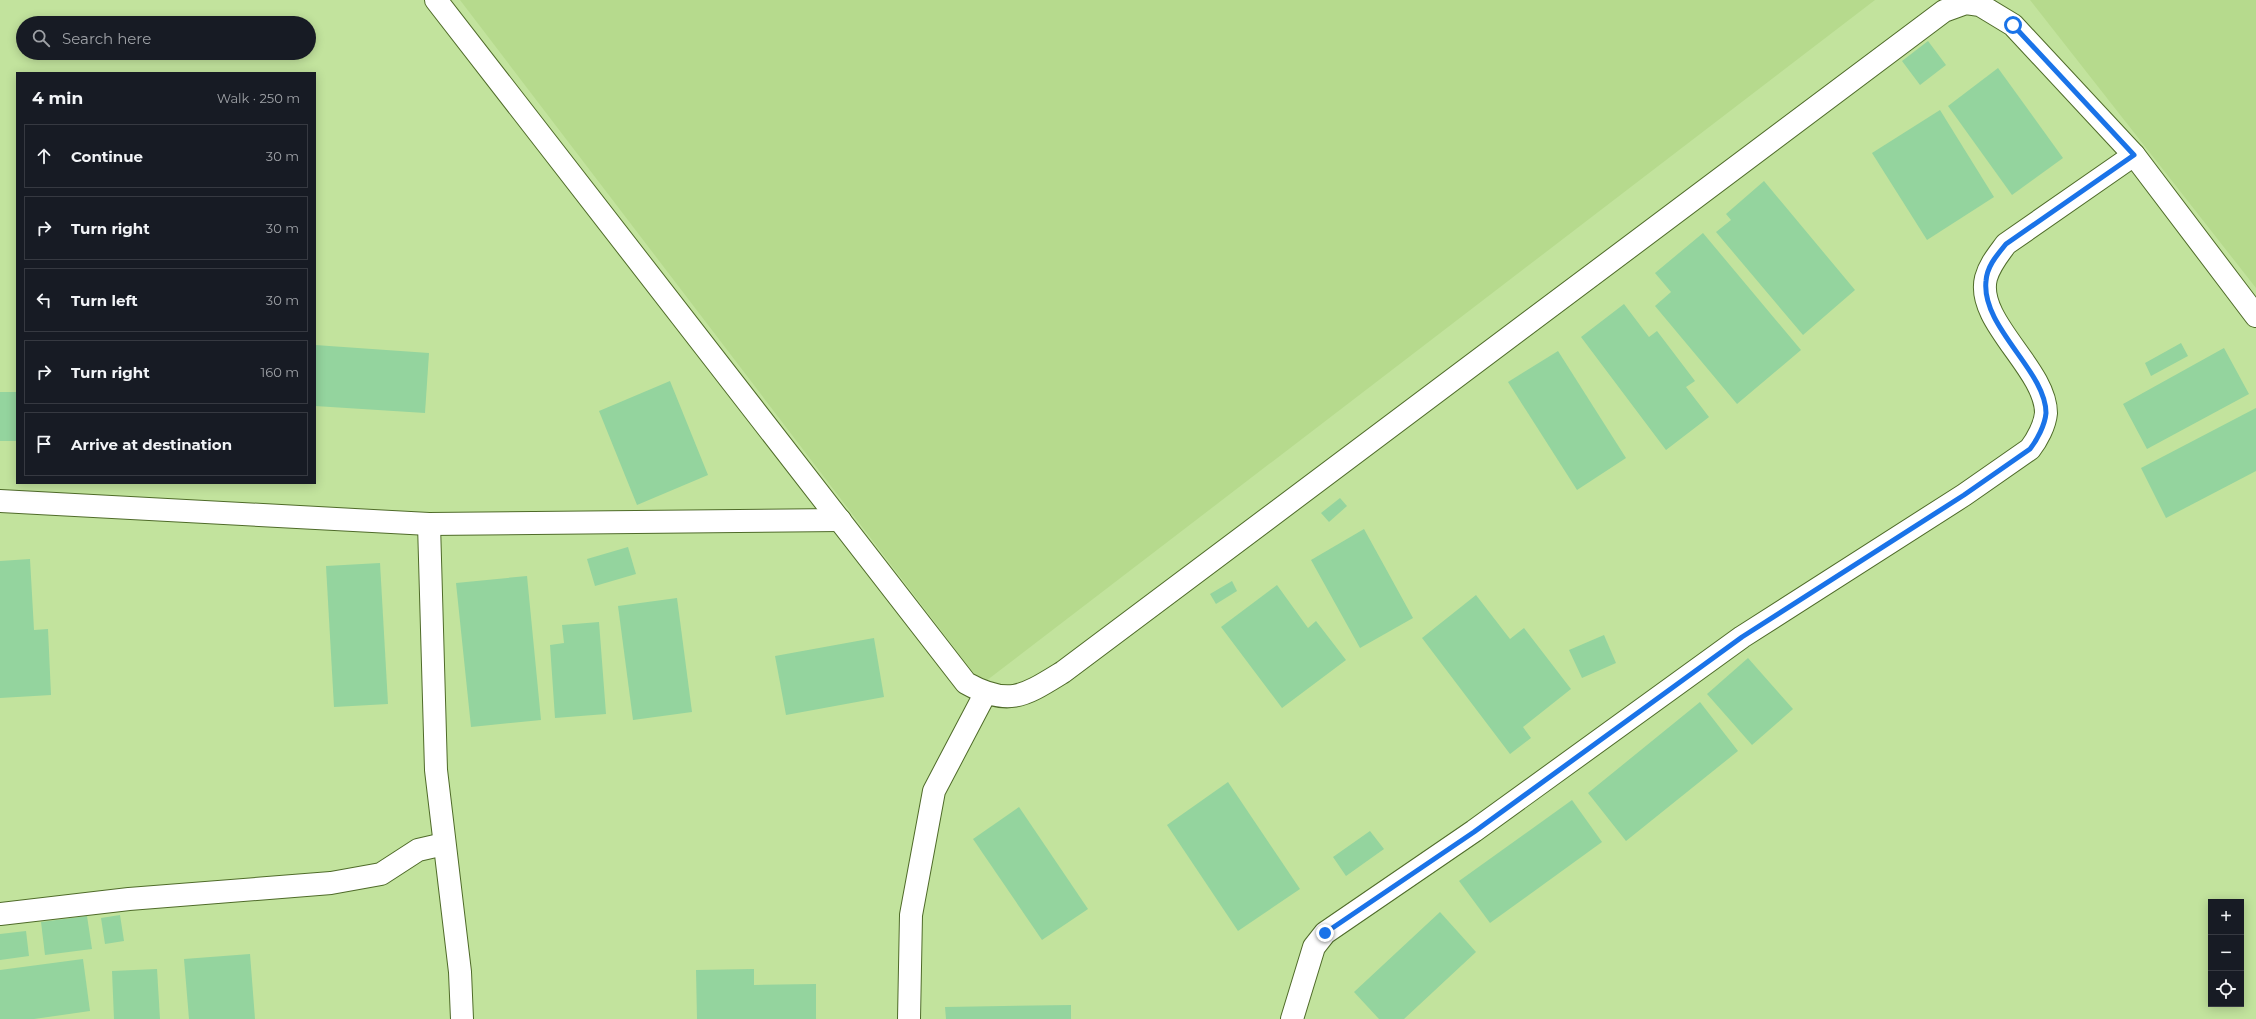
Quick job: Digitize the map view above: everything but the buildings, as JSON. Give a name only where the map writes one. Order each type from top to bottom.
[{"type":"street","points":[[436,0],[966,682],[985,694],[1008,698],[1036,688],[1063,672],[1944,11],[1966,3],[1980,5],[2000,15],[2013,25],[2134,155],[2256,316]]},
{"type":"street","points":[[1292,1019],[1314,946],[1325,933],[1474,832],[1742,637],[1958,499],[2030,449],[2037,439],[2046,413],[2044,403],[2038,387],[1991,311],[1985,296],[1986,279],[1992,262],[2006,244],[2134,155]]},
{"type":"street","points":[[0,501],[429,524],[840,520]]},
{"type":"street","points":[[429,524],[436,770],[460,972],[462,1019]]},
{"type":"street","points":[[909,1019],[911,915],[934,791],[985,694]]},
{"type":"street","points":[[0,914],[129,899],[331,883],[381,874],[418,850],[444,844]]},
{"type":"shaded area","points":[[460,0],[1875,0],[982,684]]},
{"type":"shaded area","points":[[2030,0],[2256,0],[2256,288]]},
{"type":"route","points":[[1325,933],[1474,832],[1742,637],[1964,495],[2030,449],[2037,439],[2046,413],[2044,403],[2038,387],[1991,311],[1985,296],[1986,279],[1992,262],[2006,244],[2134,155],[2013,25]]}]
